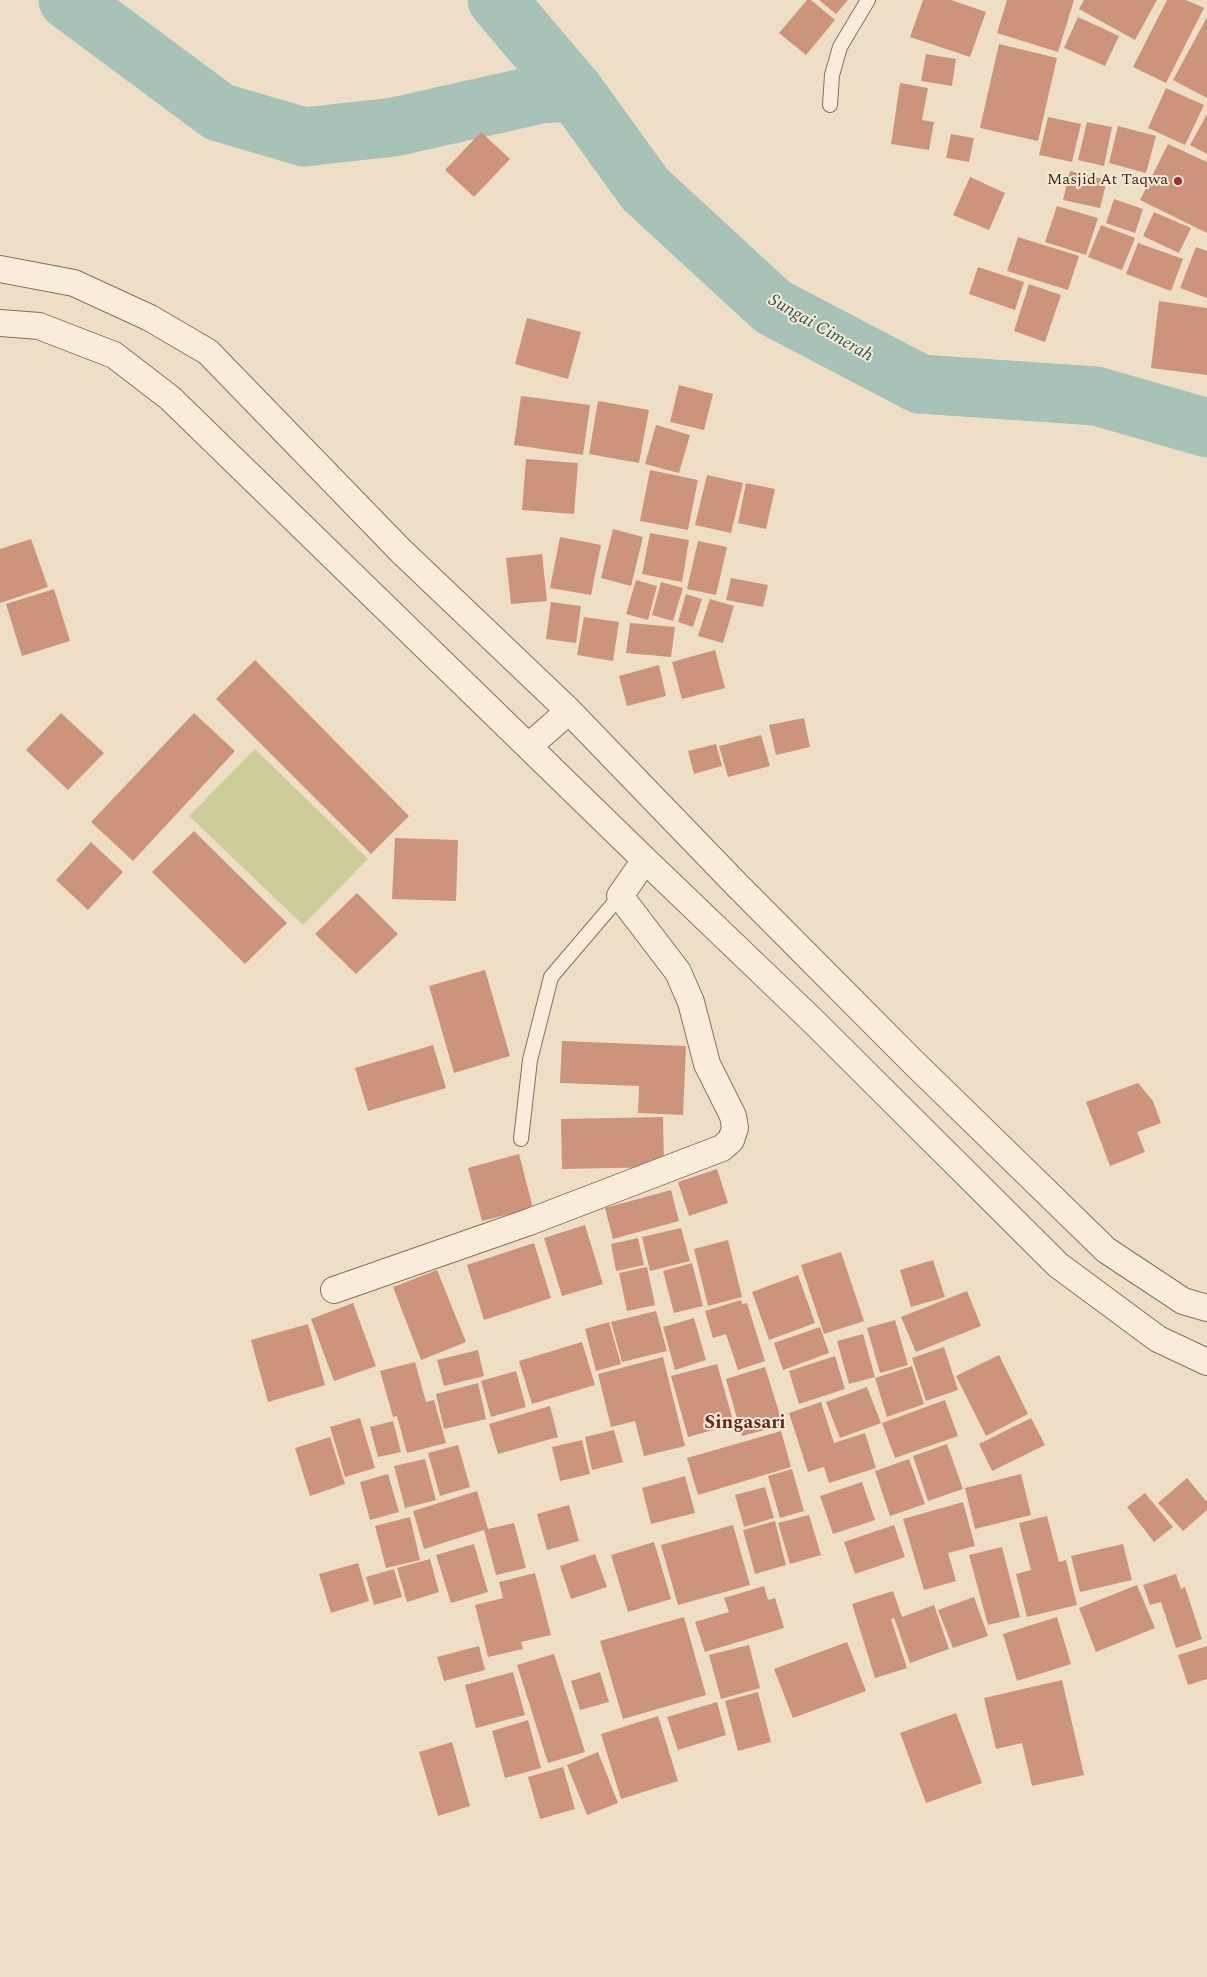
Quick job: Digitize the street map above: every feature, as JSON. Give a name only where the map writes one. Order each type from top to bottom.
[{"type":"street","points":[[0,269],[74,283],[150,318],[208,352],[401,551],[569,711],[735,883],[962,1111],[1106,1250],[1183,1301],[1207,1308]]},
{"type":"street","points":[[0,323],[39,326],[114,355],[170,398],[815,1023],[1058,1265],[1158,1339],[1207,1362]]},
{"type":"street","points":[[529,746],[569,711]]},
{"type":"street","points":[[334,1290],[566,1208],[722,1148],[731,1140],[735,1128],[732,1116],[707,1064],[691,1002],[678,972],[620,896],[645,860]]},
{"type":"street","points":[[932,1139],[962,1111]]},
{"type":"lane","points":[[830,105],[832,75],[840,47],[868,0]]},
{"type":"lane","points":[[521,1140],[530,1060],[540,1014],[551,977],[620,896]]},
{"type":"green space","points":[[255,749],[368,859],[303,925],[189,816]]},
{"type":"building","points":[[807,0],[811,0],[835,20],[806,55],[779,33]]},
{"type":"building","points":[[819,0],[848,0],[836,14]]},
{"type":"building","points":[[923,0],[951,0],[986,12],[970,57],[910,37]]},
{"type":"building","points":[[1007,0],[1074,0],[1058,52],[997,33]]},
{"type":"building","points":[[1084,0],[1157,0],[1135,40],[1079,9]]},
{"type":"building","points":[[1167,0],[1186,0],[1204,8],[1166,83],[1133,67]]},
{"type":"building","points":[[1078,17],[1119,36],[1105,66],[1064,48]]},
{"type":"building","points":[[1207,17],[1207,98],[1173,80]]},
{"type":"building","points":[[999,44],[1057,58],[1038,141],[980,128]]},
{"type":"building","points":[[926,54],[956,59],[952,86],[921,81]]},
{"type":"building","points":[[900,83],[928,88],[922,120],[934,122],[929,150],[891,144]]},
{"type":"building","points":[[1166,88],[1204,105],[1185,145],[1148,128]]},
{"type":"building","points":[[1207,114],[1207,154],[1190,145]]},
{"type":"building","points":[[1048,117],[1081,124],[1072,162],[1039,155]]},
{"type":"building","points":[[1087,122],[1112,127],[1104,166],[1078,160]]},
{"type":"building","points":[[1118,126],[1156,136],[1146,173],[1109,163]]},
{"type":"building","points":[[481,132],[510,159],[474,197],[445,170]]},
{"type":"building","points":[[951,134],[974,138],[969,162],[946,158]]},
{"type":"building","name":"Masjid At Taqwa","points":[[1168,144],[1207,162],[1207,233],[1140,200]]},
{"type":"building","points":[[1070,171],[1107,180],[1100,208],[1063,200]]},
{"type":"building","points":[[970,177],[1005,193],[989,230],[953,215]]},
{"type":"building","points":[[1114,199],[1143,209],[1135,233],[1106,223]]},
{"type":"building","points":[[1057,206],[1098,218],[1086,255],[1045,242]]},
{"type":"building","points":[[1154,212],[1191,228],[1179,253],[1143,236]]},
{"type":"building","points":[[1101,225],[1135,238],[1122,270],[1088,257]]},
{"type":"building","points":[[1018,237],[1079,256],[1068,290],[1007,271]]},
{"type":"building","points":[[1138,243],[1183,259],[1171,291],[1126,274]]},
{"type":"building","points":[[1196,247],[1207,251],[1207,298],[1180,288]]},
{"type":"building","points":[[978,267],[1024,282],[1015,310],[969,294]]},
{"type":"building","points":[[1029,284],[1061,295],[1045,342],[1014,331]]},
{"type":"building","points":[[1159,301],[1207,308],[1207,375],[1151,368]]},
{"type":"building","points":[[527,318],[581,332],[568,379],[515,364]]},
{"type":"building","points":[[679,385],[713,394],[704,430],[670,422]]},
{"type":"building","points":[[521,396],[590,405],[583,455],[514,445]]},
{"type":"building","points":[[598,401],[649,410],[639,463],[589,454]]},
{"type":"building","points":[[656,425],[690,435],[679,473],[645,464]]},
{"type":"building","points":[[526,459],[578,463],[574,514],[522,510]]},
{"type":"building","points":[[650,470],[698,480],[688,530],[640,521]]},
{"type":"building","points":[[707,475],[743,483],[731,533],[695,525]]},
{"type":"building","points":[[746,483],[775,489],[766,529],[738,523]]},
{"type":"building","points":[[613,529],[643,537],[631,586],[601,578]]},
{"type":"building","points":[[650,533],[689,540],[682,582],[642,574]]},
{"type":"building","points":[[560,537],[601,545],[591,595],[550,588]]},
{"type":"building","points":[[31,539],[48,587],[0,603],[0,549]]},
{"type":"building","points":[[698,541],[727,547],[716,595],[687,589]]},
{"type":"building","points":[[542,554],[547,601],[511,604],[506,558]]},
{"type":"building","points":[[731,578],[768,585],[763,607],[726,600]]},
{"type":"building","points":[[636,580],[657,586],[648,620],[626,614]]},
{"type":"building","points":[[661,582],[683,588],[673,621],[652,615]]},
{"type":"building","points":[[54,589],[70,641],[22,656],[6,604]]},
{"type":"building","points":[[686,594],[702,599],[693,627],[678,622]]},
{"type":"building","points":[[710,599],[734,606],[723,643],[698,636]]},
{"type":"building","points":[[551,602],[581,606],[576,643],[546,639]]},
{"type":"building","points":[[584,617],[619,622],[613,661],[577,655]]},
{"type":"building","points":[[630,623],[675,627],[671,657],[626,653]]},
{"type":"building","points":[[715,650],[725,688],[682,699],[672,662]]},
{"type":"building","points":[[255,660],[409,816],[371,854],[216,699]]},
{"type":"building","points":[[659,665],[666,696],[627,706],[619,676]]},
{"type":"building","points":[[61,713],[104,753],[68,790],[26,750]]},
{"type":"building","points":[[194,713],[235,751],[133,861],[91,822]]},
{"type":"building","points":[[804,718],[810,747],[776,755],[769,725]]},
{"type":"building","points":[[761,735],[770,766],[728,777],[719,746]]},
{"type":"building","points":[[716,744],[722,766],[694,774],[688,751]]},
{"type":"building","points":[[194,831],[287,923],[245,964],[152,872]]},
{"type":"building","points":[[395,838],[458,840],[456,901],[392,899]]},
{"type":"building","points":[[91,842],[123,872],[88,910],[56,880]]},
{"type":"building","points":[[357,893],[398,934],[356,974],[315,934]]},
{"type":"building","points":[[485,970],[510,1056],[454,1073],[429,986]]},
{"type":"building","points":[[562,1041],[686,1046],[683,1115],[638,1113],[639,1086],[560,1083]]},
{"type":"building","points":[[433,1045],[446,1088],[368,1111],[355,1068]]},
{"type":"building","points":[[1138,1083],[1153,1101],[1161,1123],[1137,1132],[1145,1152],[1110,1166],[1086,1102]]},
{"type":"building","points":[[663,1117],[664,1167],[562,1169],[561,1119]]},
{"type":"building","points":[[519,1154],[533,1208],[482,1221],[468,1168]]},
{"type":"building","points":[[717,1169],[728,1203],[689,1216],[678,1182]]},
{"type":"building","points":[[671,1190],[679,1221],[613,1239],[605,1208]]},
{"type":"building","points":[[585,1225],[603,1284],[562,1296],[544,1238]]},
{"type":"building","points":[[681,1228],[690,1261],[650,1271],[642,1237]]},
{"type":"building","points":[[638,1238],[644,1265],[616,1271],[611,1244]]},
{"type":"building","points":[[728,1240],[742,1297],[708,1306],[694,1249]]},
{"type":"building","points":[[534,1243],[551,1298],[484,1320],[467,1265]]},
{"type":"building","points":[[841,1252],[864,1321],[824,1334],[801,1265]]},
{"type":"building","points":[[933,1260],[945,1297],[911,1307],[900,1270]]},
{"type":"building","points":[[692,1263],[703,1306],[674,1313],[663,1271]]},
{"type":"building","points":[[647,1267],[655,1305],[627,1311],[619,1273]]},
{"type":"building","points":[[437,1270],[466,1342],[421,1360],[393,1287]]},
{"type":"building","points":[[798,1275],[815,1323],[769,1340],[752,1292]]},
{"type":"building","points":[[967,1291],[981,1326],[916,1352],[901,1317]]},
{"type":"building","points":[[741,1300],[742,1304],[747,1303],[765,1361],[738,1370],[726,1334],[713,1338],[705,1311]]},
{"type":"building","points":[[353,1303],[376,1366],[334,1381],[311,1319]]},
{"type":"building","points":[[656,1311],[667,1351],[622,1362],[611,1322]]},
{"type":"building","points":[[694,1318],[706,1360],[675,1370],[663,1327]]},
{"type":"building","points":[[895,1320],[908,1365],[880,1373],[867,1328]]},
{"type":"building","points":[[609,1322],[621,1364],[596,1371],[585,1329]]},
{"type":"building","points":[[308,1324],[325,1385],[268,1402],[251,1340]]},
{"type":"building","points":[[820,1327],[829,1353],[783,1370],[774,1343]]},
{"type":"building","points":[[863,1334],[875,1377],[849,1384],[837,1341]]},
{"type":"building","points":[[582,1342],[595,1385],[532,1404],[519,1361]]},
{"type":"building","points":[[944,1347],[958,1390],[926,1401],[912,1358]]},
{"type":"building","points":[[478,1350],[484,1376],[444,1386],[437,1360]]},
{"type":"building","points":[[999,1355],[1028,1414],[986,1436],[956,1376]]},
{"type":"building","points":[[835,1356],[845,1389],[799,1404],[789,1371]]},
{"type":"building","points":[[663,1357],[685,1446],[644,1456],[635,1421],[611,1427],[598,1374]]},
{"type":"building","points":[[415,1362],[426,1402],[434,1400],[446,1443],[407,1453],[397,1416],[393,1417],[380,1371]]},
{"type":"building","points":[[717,1364],[734,1424],[688,1437],[671,1376]]},
{"type":"building","points":[[912,1366],[924,1404],[887,1417],[875,1378]]},
{"type":"building","points":[[765,1367],[783,1425],[742,1436],[726,1379]]},
{"type":"building","points":[[516,1371],[526,1407],[491,1417],[481,1381]]},
{"type":"building","points":[[478,1383],[486,1419],[444,1429],[436,1394]]},
{"type":"building","points":[[867,1387],[881,1423],[840,1438],[826,1402]]},
{"type":"building","points":[[945,1400],[958,1436],[895,1458],[882,1423]]},
{"type":"building","points":[[821,1402],[834,1443],[865,1433],[876,1468],[829,1483],[824,1467],[808,1472],[789,1413]]},
{"type":"building","points":[[550,1406],[558,1437],[498,1454],[489,1424]]},
{"type":"building","points":[[360,1418],[375,1468],[345,1477],[330,1427]]},
{"type":"building","points":[[1031,1418],[1045,1445],[992,1471],[979,1444]]},
{"type":"building","points":[[393,1421],[401,1452],[378,1457],[370,1427]]},
{"type":"building","points":[[614,1430],[623,1462],[592,1470],[585,1437]]},
{"type":"building","points":[[781,1431],[791,1467],[698,1495],[687,1458]]},
{"type":"building","points":[[330,1437],[345,1484],[310,1496],[295,1448]]},
{"type":"building","points":[[582,1440],[590,1474],[560,1481],[552,1447]]},
{"type":"building","points":[[947,1444],[963,1489],[928,1501],[913,1456]]},
{"type":"building","points":[[458,1445],[470,1487],[440,1496],[428,1453]]},
{"type":"building","points":[[425,1459],[436,1500],[405,1508],[394,1466]]},
{"type":"building","points":[[909,1459],[925,1504],[890,1516],[875,1471]]},
{"type":"building","points":[[792,1469],[804,1511],[780,1518],[768,1476]]},
{"type":"building","points":[[388,1474],[399,1512],[370,1520],[360,1482]]},
{"type":"building","points":[[1021,1474],[1031,1515],[975,1529],[965,1488]]},
{"type":"building","points":[[685,1476],[695,1513],[651,1524],[642,1488]]},
{"type":"building","points":[[1187,1478],[1207,1502],[1207,1510],[1183,1531],[1158,1503]]},
{"type":"building","points":[[862,1482],[875,1520],[833,1534],[820,1496]]},
{"type":"building","points":[[765,1487],[774,1518],[744,1527],[735,1495]]},
{"type":"building","points":[[477,1491],[488,1529],[514,1523],[526,1568],[496,1575],[484,1530],[424,1549],[413,1511]]},
{"type":"building","points":[[1145,1493],[1173,1527],[1154,1542],[1127,1507]]},
{"type":"building","points":[[963,1502],[975,1546],[948,1553],[956,1581],[924,1590],[903,1519]]},
{"type":"building","points":[[569,1505],[579,1541],[547,1550],[537,1514]]},
{"type":"building","points":[[809,1515],[821,1555],[790,1564],[778,1523]]},
{"type":"building","points":[[1047,1516],[1059,1562],[1066,1560],[1077,1605],[1027,1617],[1016,1574],[1031,1570],[1019,1523]]},
{"type":"building","points":[[410,1517],[420,1560],[386,1568],[375,1526]]},
{"type":"building","points":[[775,1521],[786,1565],[755,1574],[743,1530]]},
{"type":"building","points":[[733,1525],[750,1585],[678,1605],[661,1545]]},
{"type":"building","points":[[894,1525],[905,1557],[855,1574],[844,1542]]},
{"type":"building","points":[[654,1542],[671,1599],[628,1612],[611,1555]]},
{"type":"building","points":[[474,1544],[488,1592],[451,1603],[436,1555]]},
{"type":"building","points":[[1123,1544],[1132,1580],[1080,1592],[1071,1556]]},
{"type":"building","points":[[1002,1547],[1020,1617],[988,1625],[969,1555]]},
{"type":"building","points":[[595,1554],[607,1587],[571,1599],[560,1566]]},
{"type":"building","points":[[430,1559],[439,1592],[407,1602],[397,1568]]},
{"type":"building","points":[[358,1563],[369,1601],[331,1613],[319,1574]]},
{"type":"building","points":[[394,1569],[402,1597],[374,1605],[366,1577]]},
{"type":"building","points":[[535,1573],[551,1635],[521,1642],[523,1649],[488,1657],[475,1605],[503,1598],[499,1582]]},
{"type":"building","points":[[1176,1574],[1181,1589],[1185,1587],[1202,1639],[1176,1648],[1161,1602],[1150,1605],[1143,1585]]},
{"type":"building","points":[[1137,1585],[1155,1628],[1096,1652],[1079,1608]]},
{"type":"building","points":[[764,1586],[768,1600],[775,1598],[784,1628],[705,1652],[695,1622],[729,1612],[724,1598]]},
{"type":"building","points":[[893,1591],[902,1617],[934,1605],[949,1649],[910,1663],[894,1618],[891,1619],[907,1668],[875,1678],[852,1604]]},
{"type":"building","points":[[974,1597],[988,1636],[953,1648],[938,1610]]},
{"type":"building","points":[[684,1617],[706,1695],[623,1719],[600,1641]]},
{"type":"building","points":[[1057,1617],[1071,1664],[1017,1681],[1003,1634]]},
{"type":"building","points":[[847,1642],[866,1691],[793,1718],[774,1669]]},
{"type":"building","points":[[749,1645],[760,1688],[721,1699],[709,1655]]},
{"type":"building","points":[[479,1646],[485,1670],[444,1681],[437,1657]]},
{"type":"building","points":[[1207,1646],[1207,1679],[1188,1685],[1178,1655]]},
{"type":"building","points":[[554,1654],[585,1752],[548,1763],[517,1665]]},
{"type":"building","points":[[513,1672],[525,1715],[476,1728],[465,1685]]},
{"type":"building","points":[[600,1672],[609,1702],[580,1710],[571,1681]]},
{"type":"building","points":[[1062,1680],[1084,1775],[1032,1786],[1022,1743],[996,1749],[984,1698]]},
{"type":"building","points":[[758,1692],[771,1742],[738,1751],[725,1701]]},
{"type":"building","points":[[717,1702],[726,1735],[678,1750],[667,1717]]},
{"type":"building","points":[[956,1713],[982,1783],[926,1803],[900,1733]]},
{"type":"building","points":[[658,1716],[678,1781],[621,1799],[601,1734]]},
{"type":"building","points":[[528,1720],[541,1768],[505,1778],[492,1731]]},
{"type":"building","points":[[452,1742],[470,1806],[438,1816],[419,1752]]},
{"type":"building","points":[[598,1752],[618,1803],[587,1815],[567,1765]]},
{"type":"building","points":[[563,1767],[575,1809],[540,1819],[528,1777]]},
{"type":"waterway","points":[[68,0],[219,112],[304,137],[394,127],[541,94],[575,92]]},
{"type":"waterway","name":"Sungai Cimerah","points":[[497,0],[575,92],[645,189],[773,307],[920,384],[1096,396],[1207,428]]},
{"type":"place","name":"Masjid At Taqwa","points":[[1178,181]]},
{"type":"district","name":"Singasari","points":[[745,1424]]}]
